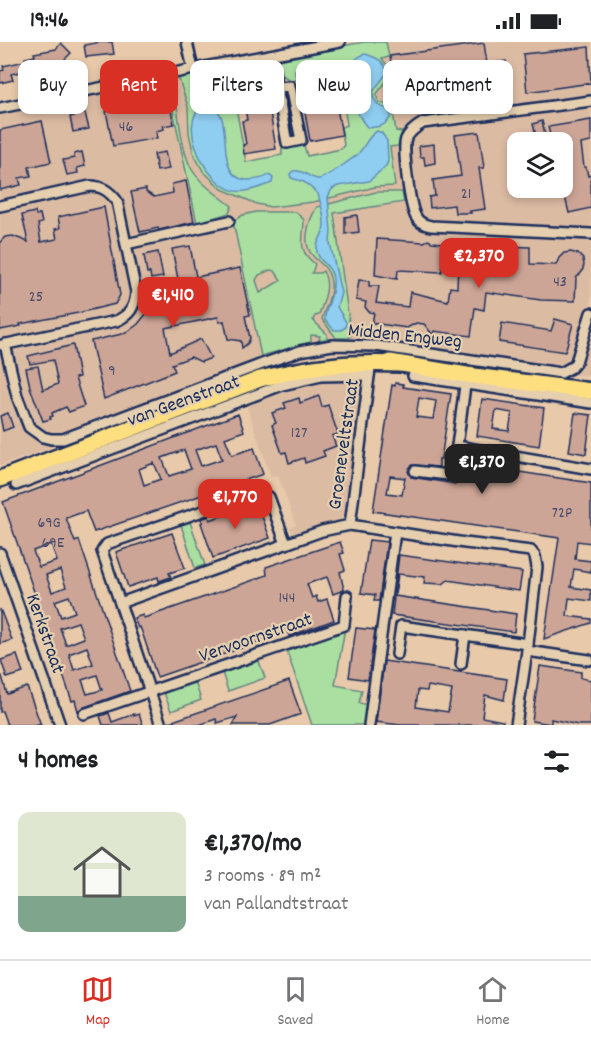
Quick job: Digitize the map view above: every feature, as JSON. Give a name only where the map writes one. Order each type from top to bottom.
[{"type":"main road","name":"van Geenstraat","points":[[0,479],[260,379],[290,365],[316,357],[354,355],[371,365],[400,364],[466,380],[591,391]]},
{"type":"main road","name":"van Geenstraat","points":[[553,388],[591,396]]},
{"type":"street","points":[[187,42],[191,60]]},
{"type":"street","points":[[243,60],[340,42]]},
{"type":"street","points":[[271,55],[272,60]]},
{"type":"street","points":[[0,108],[190,70]]},
{"type":"street","points":[[290,86],[301,140],[287,143],[277,87],[290,86]]},
{"type":"street","points":[[591,101],[423,123],[413,129],[405,140],[405,155],[412,207],[422,224],[591,234]]},
{"type":"street","points":[[0,206],[90,186],[102,188],[110,193],[117,201],[136,292],[136,302],[132,310],[125,317],[116,321],[3,344]]},
{"type":"street","points":[[126,244],[229,221]]},
{"type":"street","name":"Midden Engweg","points":[[3,344],[28,427],[43,437],[63,439],[265,363],[300,351],[332,345],[376,346],[561,373],[576,362],[591,313]]},
{"type":"street","name":"van Geenstraat","points":[[16,485],[282,385],[371,365]]},
{"type":"street","name":"Groeneveltstraat","points":[[371,365],[350,525],[531,551],[535,556],[537,567],[528,648],[516,725]]},
{"type":"street","name":"van Geenstraat","points":[[413,376],[466,380],[591,403]]},
{"type":"street","points":[[415,471],[448,475],[457,446],[466,380]]},
{"type":"street","points":[[457,446],[591,469]]},
{"type":"street","points":[[161,725],[102,551],[107,544],[261,491],[269,497],[286,544]]},
{"type":"street","points":[[120,603],[322,531],[350,525]]},
{"type":"street","points":[[369,725],[395,532]]},
{"type":"street","name":"Kerkstraat","points":[[0,553],[60,725]]},
{"type":"street","name":"Vervoornstraat","points":[[84,714],[344,625],[347,596]]},
{"type":"street","points":[[383,622],[465,635],[590,660]]},
{"type":"street","points":[[397,654],[401,626]]},
{"type":"street","points":[[461,664],[465,635]]},
{"type":"shaded area","points":[[362,42],[591,42],[591,376],[469,368],[344,350],[306,356],[263,370],[0,466],[0,108],[18,104],[18,114],[88,114],[88,89],[100,86],[100,114],[178,114],[178,73],[190,89],[190,114],[208,114],[248,167],[343,150],[351,139],[347,114],[371,114],[371,60],[338,60],[336,47]]},
{"type":"shaded area","points":[[328,381],[358,381],[363,386],[343,515],[340,520],[294,533],[289,528],[296,525],[278,475],[271,477],[246,404],[299,386]]},
{"type":"green space","points":[[364,42],[386,42],[389,57],[382,59],[383,86],[376,95],[379,102],[383,104],[383,114],[393,114],[396,131],[402,132],[398,146],[390,147],[395,186],[375,187],[313,202],[271,207],[257,204],[222,189],[203,171],[193,152],[189,133],[188,107],[178,76],[190,74],[190,114],[237,114],[246,162],[282,155],[282,149],[304,145],[307,156],[341,149],[344,145],[341,127],[347,125],[345,114],[371,114],[371,60],[296,60],[296,80],[290,80],[284,76],[284,60],[280,60],[281,57]]},
{"type":"green space","points":[[178,113],[182,138],[191,168],[204,184],[232,206],[229,213],[197,223],[174,114]]},
{"type":"green space","points":[[376,192],[402,192],[404,202],[334,213],[351,336],[336,338],[322,319],[330,293],[329,274],[309,251],[307,232],[317,207]]},
{"type":"green space","points":[[256,212],[296,212],[304,220],[303,249],[315,264],[312,273],[323,271],[326,282],[326,293],[319,315],[313,320],[327,334],[327,339],[319,340],[320,336],[311,335],[311,342],[261,356],[233,221],[243,215]],"holes":[[[270,270],[275,271],[281,280],[260,293],[256,280],[259,275]]]},
{"type":"green space","points":[[190,522],[205,565],[195,568],[181,525]]},
{"type":"green space","points":[[345,628],[335,685],[362,690],[359,703],[369,705],[366,725],[312,725],[286,649]]},
{"type":"green space","points":[[257,656],[265,678],[228,691],[221,669]]},
{"type":"green space","points":[[194,679],[201,700],[171,711],[163,690]]},
{"type":"water","points":[[365,54],[376,58],[383,64],[383,78],[374,90],[373,97],[378,105],[383,107],[383,114],[391,116],[387,122],[378,127],[367,127],[359,114],[371,114],[371,60],[356,59]]},
{"type":"water","points":[[196,114],[220,114],[224,127],[229,167],[235,176],[249,180],[269,175],[273,178],[272,183],[240,191],[224,186],[205,166],[193,138]]},
{"type":"water","points":[[377,131],[382,133],[387,141],[386,166],[369,181],[338,186],[332,189],[328,197],[330,243],[341,293],[337,307],[346,322],[346,327],[334,330],[325,320],[333,285],[332,274],[318,256],[317,244],[324,222],[318,194],[304,182],[291,178],[290,174],[297,171],[315,179],[322,178],[356,156]]},
{"type":"building","points":[[112,42],[114,54],[86,57],[84,45]]},
{"type":"building","points":[[61,43],[71,53],[64,60],[25,60],[25,58],[35,56],[34,53],[56,49]]},
{"type":"building","points":[[484,43],[486,60],[391,60],[390,56]]},
{"type":"building","points":[[589,47],[591,83],[527,92],[523,54]]},
{"type":"building","points":[[18,63],[18,72],[11,74],[13,80],[0,83],[0,71],[4,70],[3,66]]},
{"type":"building","points":[[85,114],[89,129],[73,132],[70,117]]},
{"type":"building","points":[[107,114],[172,114],[174,124],[163,126],[164,129],[156,131],[157,138],[113,146]]},
{"type":"building","points":[[246,114],[270,114],[276,149],[244,154],[243,145],[246,144],[242,121],[247,120]]},
{"type":"building","points":[[305,114],[338,114],[342,135],[310,141]]},
{"type":"building","points":[[591,120],[591,142],[581,144],[584,167],[586,167],[588,176],[591,175],[591,208],[569,213],[565,198],[573,198],[573,132],[549,132],[548,127]]},
{"type":"building","points":[[42,121],[51,162],[29,167],[31,176],[19,178],[21,185],[0,190],[0,130]]},
{"type":"building","points":[[542,121],[545,132],[535,132],[533,124]]},
{"type":"building","points":[[479,132],[484,168],[479,168],[485,209],[470,211],[471,213],[455,213],[454,205],[430,208],[429,197],[435,196],[433,180],[461,176],[455,135]]},
{"type":"building","points":[[434,144],[435,163],[425,165],[424,157],[420,157],[419,146]]},
{"type":"building","points":[[82,152],[85,166],[77,168],[78,173],[67,175],[63,160],[74,158],[74,154]]},
{"type":"building","points":[[165,152],[169,169],[157,171],[154,154]]},
{"type":"building","points":[[186,181],[194,222],[140,232],[131,192],[146,189],[146,192],[154,197],[173,193],[172,184]]},
{"type":"building","points":[[104,207],[120,295],[115,304],[0,330],[0,242],[5,237],[13,236],[28,242],[22,215],[35,212],[36,215],[40,214],[42,223],[38,224],[41,242],[57,239],[55,229],[60,228],[58,217]]},
{"type":"building","points":[[357,215],[359,232],[345,234],[345,217]]},
{"type":"building","points":[[377,239],[424,242],[428,240],[442,243],[442,272],[398,270],[397,279],[375,275]]},
{"type":"building","points":[[459,241],[489,243],[488,258],[504,259],[505,246],[530,247],[530,264],[556,265],[564,253],[578,254],[583,259],[584,265],[582,272],[576,278],[575,301],[541,300],[486,292],[484,310],[475,308],[471,336],[434,331],[433,335],[424,324],[416,323],[407,328],[372,323],[374,313],[369,312],[365,307],[366,302],[356,300],[359,280],[369,281],[369,286],[379,286],[376,303],[408,307],[410,292],[448,301],[450,287],[457,288]]},
{"type":"building","points":[[190,246],[196,277],[240,268],[250,315],[245,316],[250,338],[248,343],[242,348],[241,341],[228,339],[224,321],[219,322],[218,317],[165,328],[170,353],[201,339],[211,358],[201,362],[191,357],[172,364],[175,371],[104,399],[91,341],[126,333],[147,313],[168,308],[166,297],[181,294],[172,249]]},
{"type":"building","points":[[158,252],[163,277],[151,279],[150,273],[147,273],[144,255]]},
{"type":"building","points":[[555,319],[573,324],[565,352],[499,342],[502,323],[551,331]]},
{"type":"building","points":[[73,345],[79,377],[75,378],[84,406],[69,412],[66,407],[52,413],[51,419],[43,421],[30,387],[26,368],[38,366],[43,390],[58,384],[53,360],[30,364],[28,356]]},
{"type":"building","points":[[395,383],[403,384],[403,387],[451,394],[439,467],[413,465],[408,471],[411,477],[455,484],[459,463],[591,483],[591,543],[577,541],[575,559],[591,561],[591,572],[574,569],[571,587],[591,590],[591,601],[569,598],[567,616],[591,619],[591,623],[544,639],[559,538],[373,511],[392,385],[395,386]],"holes":[[[419,398],[436,401],[433,419],[416,417]],[[390,476],[405,478],[402,495],[387,493]]]},
{"type":"building","points":[[319,396],[322,407],[328,405],[338,434],[332,436],[336,446],[323,451],[325,456],[305,463],[304,458],[289,463],[286,452],[282,453],[272,425],[276,423],[272,413],[286,408],[284,403],[299,398],[300,403]]},
{"type":"building","points":[[482,399],[544,408],[539,446],[477,436]],"holes":[[[496,410],[512,413],[509,431],[493,429]]]},
{"type":"building","points":[[8,413],[13,427],[3,431],[0,416]]},
{"type":"building","points":[[575,413],[591,415],[586,454],[569,451]]},
{"type":"building","points":[[238,414],[244,431],[225,438],[232,455],[254,448],[263,474],[94,532],[86,511],[66,518],[75,542],[79,540],[130,691],[78,711],[75,700],[72,701],[3,502]],"holes":[[[216,443],[222,459],[201,466],[195,450]],[[184,450],[191,469],[169,476],[162,458]],[[154,463],[161,479],[144,485],[139,469]],[[51,544],[57,561],[39,567],[33,551]],[[60,570],[66,587],[52,592],[46,575]],[[69,596],[75,612],[61,617],[55,601]],[[78,622],[84,638],[66,645],[60,628]],[[87,647],[93,664],[74,670],[69,654]],[[97,675],[102,690],[87,694],[82,680]]]},
{"type":"building","points":[[257,503],[270,538],[213,558],[201,519],[209,516],[210,520]]},
{"type":"building","points":[[172,533],[185,568],[169,573],[171,577],[159,581],[158,577],[128,587],[116,552]]},
{"type":"building","points":[[369,540],[387,542],[379,601],[374,601],[375,595],[361,593]]},
{"type":"building","points":[[340,542],[344,553],[340,554],[345,570],[340,572],[344,590],[333,594],[327,577],[307,584],[312,598],[316,596],[318,602],[327,599],[334,620],[289,636],[286,628],[272,633],[274,637],[157,677],[142,632],[134,618],[143,615],[144,618],[267,575],[266,567]]},
{"type":"building","points":[[399,555],[522,572],[519,591],[448,580],[443,584],[424,583],[425,577],[398,574],[395,596],[516,614],[514,632],[392,615]]},
{"type":"building","points":[[0,609],[12,640],[0,644]]},
{"type":"building","points":[[356,628],[375,630],[368,680],[349,677]]},
{"type":"building","points":[[17,655],[23,673],[7,678],[1,660]]},
{"type":"building","points":[[384,661],[507,679],[504,700],[485,695],[482,717],[503,721],[503,725],[400,725],[376,722]],"holes":[[[428,686],[452,690],[448,712],[416,707],[418,690],[427,691]]]},
{"type":"building","points":[[540,666],[581,672],[581,678],[591,680],[591,725],[578,725],[551,719],[551,724],[532,721]]},
{"type":"building","points":[[0,676],[2,676],[7,694],[27,687],[41,725],[7,725],[2,711],[0,712]]},
{"type":"building","points":[[289,681],[301,714],[270,725],[233,725],[237,717],[217,723],[216,719],[199,725],[168,725],[167,723]]},
{"type":"building","points":[[109,713],[112,722],[139,714],[143,725],[103,725],[100,716]]}]
